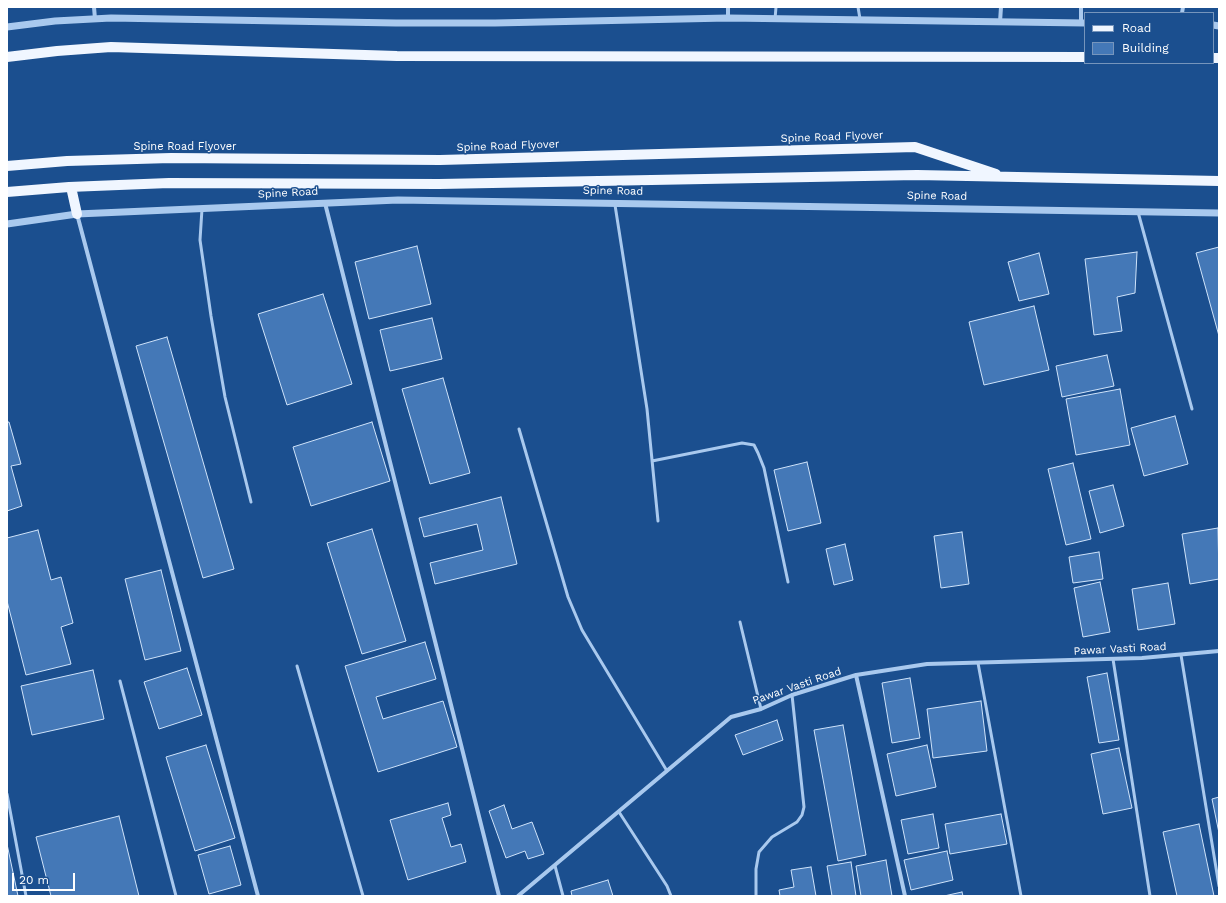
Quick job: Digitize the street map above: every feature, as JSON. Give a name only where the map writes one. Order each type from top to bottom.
[{"type":"main road","points":[[7,57],[111,47],[397,56],[1084,58]]},
{"type":"main road","name":"Spine Road Flyover","points":[[7,166],[67,161],[164,158],[440,160],[915,147],[1006,178]]},
{"type":"main road","name":"Spine Road","points":[[7,192],[71,187],[169,183],[439,184],[917,175],[1006,178],[1219,181]]},
{"type":"main road","points":[[71,187],[77,214]]},
{"type":"street","points":[[94,7],[95,19]]},
{"type":"street","points":[[728,7],[728,18]]},
{"type":"street","points":[[1000,22],[1001,7]]},
{"type":"street","points":[[7,27],[55,21],[111,18],[396,23],[495,23],[728,18],[1083,23],[1081,7]]},
{"type":"street","name":"Spine Road","points":[[7,224],[77,214],[398,200],[1219,213]]},
{"type":"street","points":[[325,203],[499,896]]},
{"type":"street","points":[[77,214],[258,896]]},
{"type":"street","name":"Pawar Vasti Road","points":[[518,896],[731,717],[761,709],[792,695],[856,675],[927,664],[1113,659],[1219,651]]},
{"type":"street","points":[[856,675],[905,896]]},
{"type":"lane","points":[[775,19],[776,7]]},
{"type":"lane","points":[[858,7],[860,20]]},
{"type":"lane","points":[[614,203],[647,409],[658,521]]},
{"type":"lane","points":[[202,209],[200,240],[211,316],[225,397],[251,502]]},
{"type":"lane","points":[[1138,211],[1192,409]]},
{"type":"lane","points":[[519,429],[568,597],[582,630],[667,771]]},
{"type":"lane","points":[[652,461],[742,443],[754,446],[764,468],[788,582]]},
{"type":"lane","points":[[740,622],[761,709]]},
{"type":"lane","points":[[1181,655],[1219,886]]},
{"type":"lane","points":[[1113,659],[1150,896]]},
{"type":"lane","points":[[978,663],[1021,896]]},
{"type":"lane","points":[[297,666],[363,896]]},
{"type":"lane","points":[[120,681],[176,896]]},
{"type":"lane","points":[[756,896],[756,869],[759,852],[772,837],[797,822],[802,815],[804,807],[792,695]]},
{"type":"lane","points":[[7,794],[26,896]]},
{"type":"lane","points":[[619,812],[667,886],[671,896]]},
{"type":"lane","points":[[555,866],[563,896]]},
{"type":"building","points":[[417,246],[431,304],[369,319],[355,262]]},
{"type":"building","points":[[1219,247],[1219,336],[1196,253]]},
{"type":"building","points":[[1137,252],[1135,293],[1117,297],[1122,331],[1094,335],[1085,259]]},
{"type":"building","points":[[1039,253],[1049,294],[1019,301],[1008,262]]},
{"type":"building","points":[[323,294],[352,384],[287,405],[258,314]]},
{"type":"building","points":[[1034,306],[1049,370],[984,385],[969,322]]},
{"type":"building","points":[[432,318],[442,359],[390,371],[380,330]]},
{"type":"building","points":[[167,337],[234,569],[203,578],[136,346]]},
{"type":"building","points":[[1107,355],[1114,386],[1062,397],[1056,366]]},
{"type":"building","points":[[443,378],[470,473],[430,484],[402,389]]},
{"type":"building","points":[[1120,389],[1130,445],[1076,455],[1066,399]]},
{"type":"building","points":[[1175,416],[1188,464],[1144,476],[1131,428]]},
{"type":"building","points":[[7,422],[9,422],[21,464],[11,466],[22,506],[7,511]]},
{"type":"building","points":[[372,422],[390,481],[311,506],[293,447]]},
{"type":"building","points":[[807,462],[821,523],[788,531],[774,470]]},
{"type":"building","points":[[1073,463],[1091,539],[1066,545],[1048,469]]},
{"type":"building","points":[[1113,485],[1124,526],[1100,533],[1089,491]]},
{"type":"building","points":[[501,497],[517,564],[435,584],[430,563],[483,550],[477,524],[424,537],[419,518]]},
{"type":"building","points":[[1218,528],[1219,579],[1190,584],[1182,534]]},
{"type":"building","points":[[372,529],[406,641],[362,654],[327,543]]},
{"type":"building","points":[[38,530],[51,580],[61,577],[73,623],[61,627],[71,664],[26,675],[7,601],[7,538]]},
{"type":"building","points":[[962,532],[969,584],[941,588],[934,536]]},
{"type":"building","points":[[845,544],[853,580],[834,585],[826,549]]},
{"type":"building","points":[[1099,552],[1103,579],[1073,583],[1069,557]]},
{"type":"building","points":[[161,570],[181,651],[145,660],[125,579]]},
{"type":"building","points":[[1100,582],[1110,632],[1083,637],[1074,588]]},
{"type":"building","points":[[1168,583],[1175,624],[1138,630],[1132,589]]},
{"type":"building","points":[[425,642],[436,679],[376,697],[383,719],[443,701],[457,747],[378,772],[345,666]]},
{"type":"building","points":[[187,668],[202,715],[159,729],[144,682]]},
{"type":"building","points":[[93,670],[104,719],[32,735],[21,686]]},
{"type":"building","points":[[1107,673],[1119,740],[1099,743],[1087,677]]},
{"type":"building","points":[[910,678],[920,738],[892,743],[882,683]]},
{"type":"building","points":[[981,701],[987,751],[933,758],[927,709]]},
{"type":"building","points":[[777,720],[783,740],[743,755],[735,735]]},
{"type":"building","points":[[843,725],[866,855],[838,861],[814,730]]},
{"type":"building","points":[[206,745],[235,838],[195,851],[166,757]]},
{"type":"building","points":[[927,745],[936,787],[896,796],[887,754]]},
{"type":"building","points":[[1119,748],[1132,808],[1103,814],[1091,754]]},
{"type":"building","points":[[1219,797],[1219,833],[1212,799]]},
{"type":"building","points":[[448,803],[451,815],[442,818],[451,847],[461,844],[466,862],[408,880],[390,820]]},
{"type":"building","points":[[504,805],[512,829],[532,822],[544,854],[528,859],[525,851],[506,858],[489,811]]},
{"type":"building","points":[[933,814],[939,848],[908,854],[901,820]]},
{"type":"building","points":[[1001,814],[1007,844],[950,854],[945,824]]},
{"type":"building","points":[[119,816],[139,896],[51,896],[36,837]]},
{"type":"building","points":[[1199,824],[1214,896],[1177,896],[1163,832]]},
{"type":"building","points":[[7,844],[18,896],[7,896]]},
{"type":"building","points":[[230,846],[241,885],[209,894],[198,855]]},
{"type":"building","points":[[947,851],[953,880],[911,890],[904,860]]},
{"type":"building","points":[[886,860],[892,896],[861,896],[856,866]]},
{"type":"building","points":[[851,862],[856,896],[832,896],[827,866]]},
{"type":"building","points":[[811,867],[816,896],[780,896],[779,890],[794,887],[791,870]]},
{"type":"building","points":[[608,880],[613,896],[572,896],[571,891]]},
{"type":"building","points":[[962,892],[963,896],[944,896]]}]
